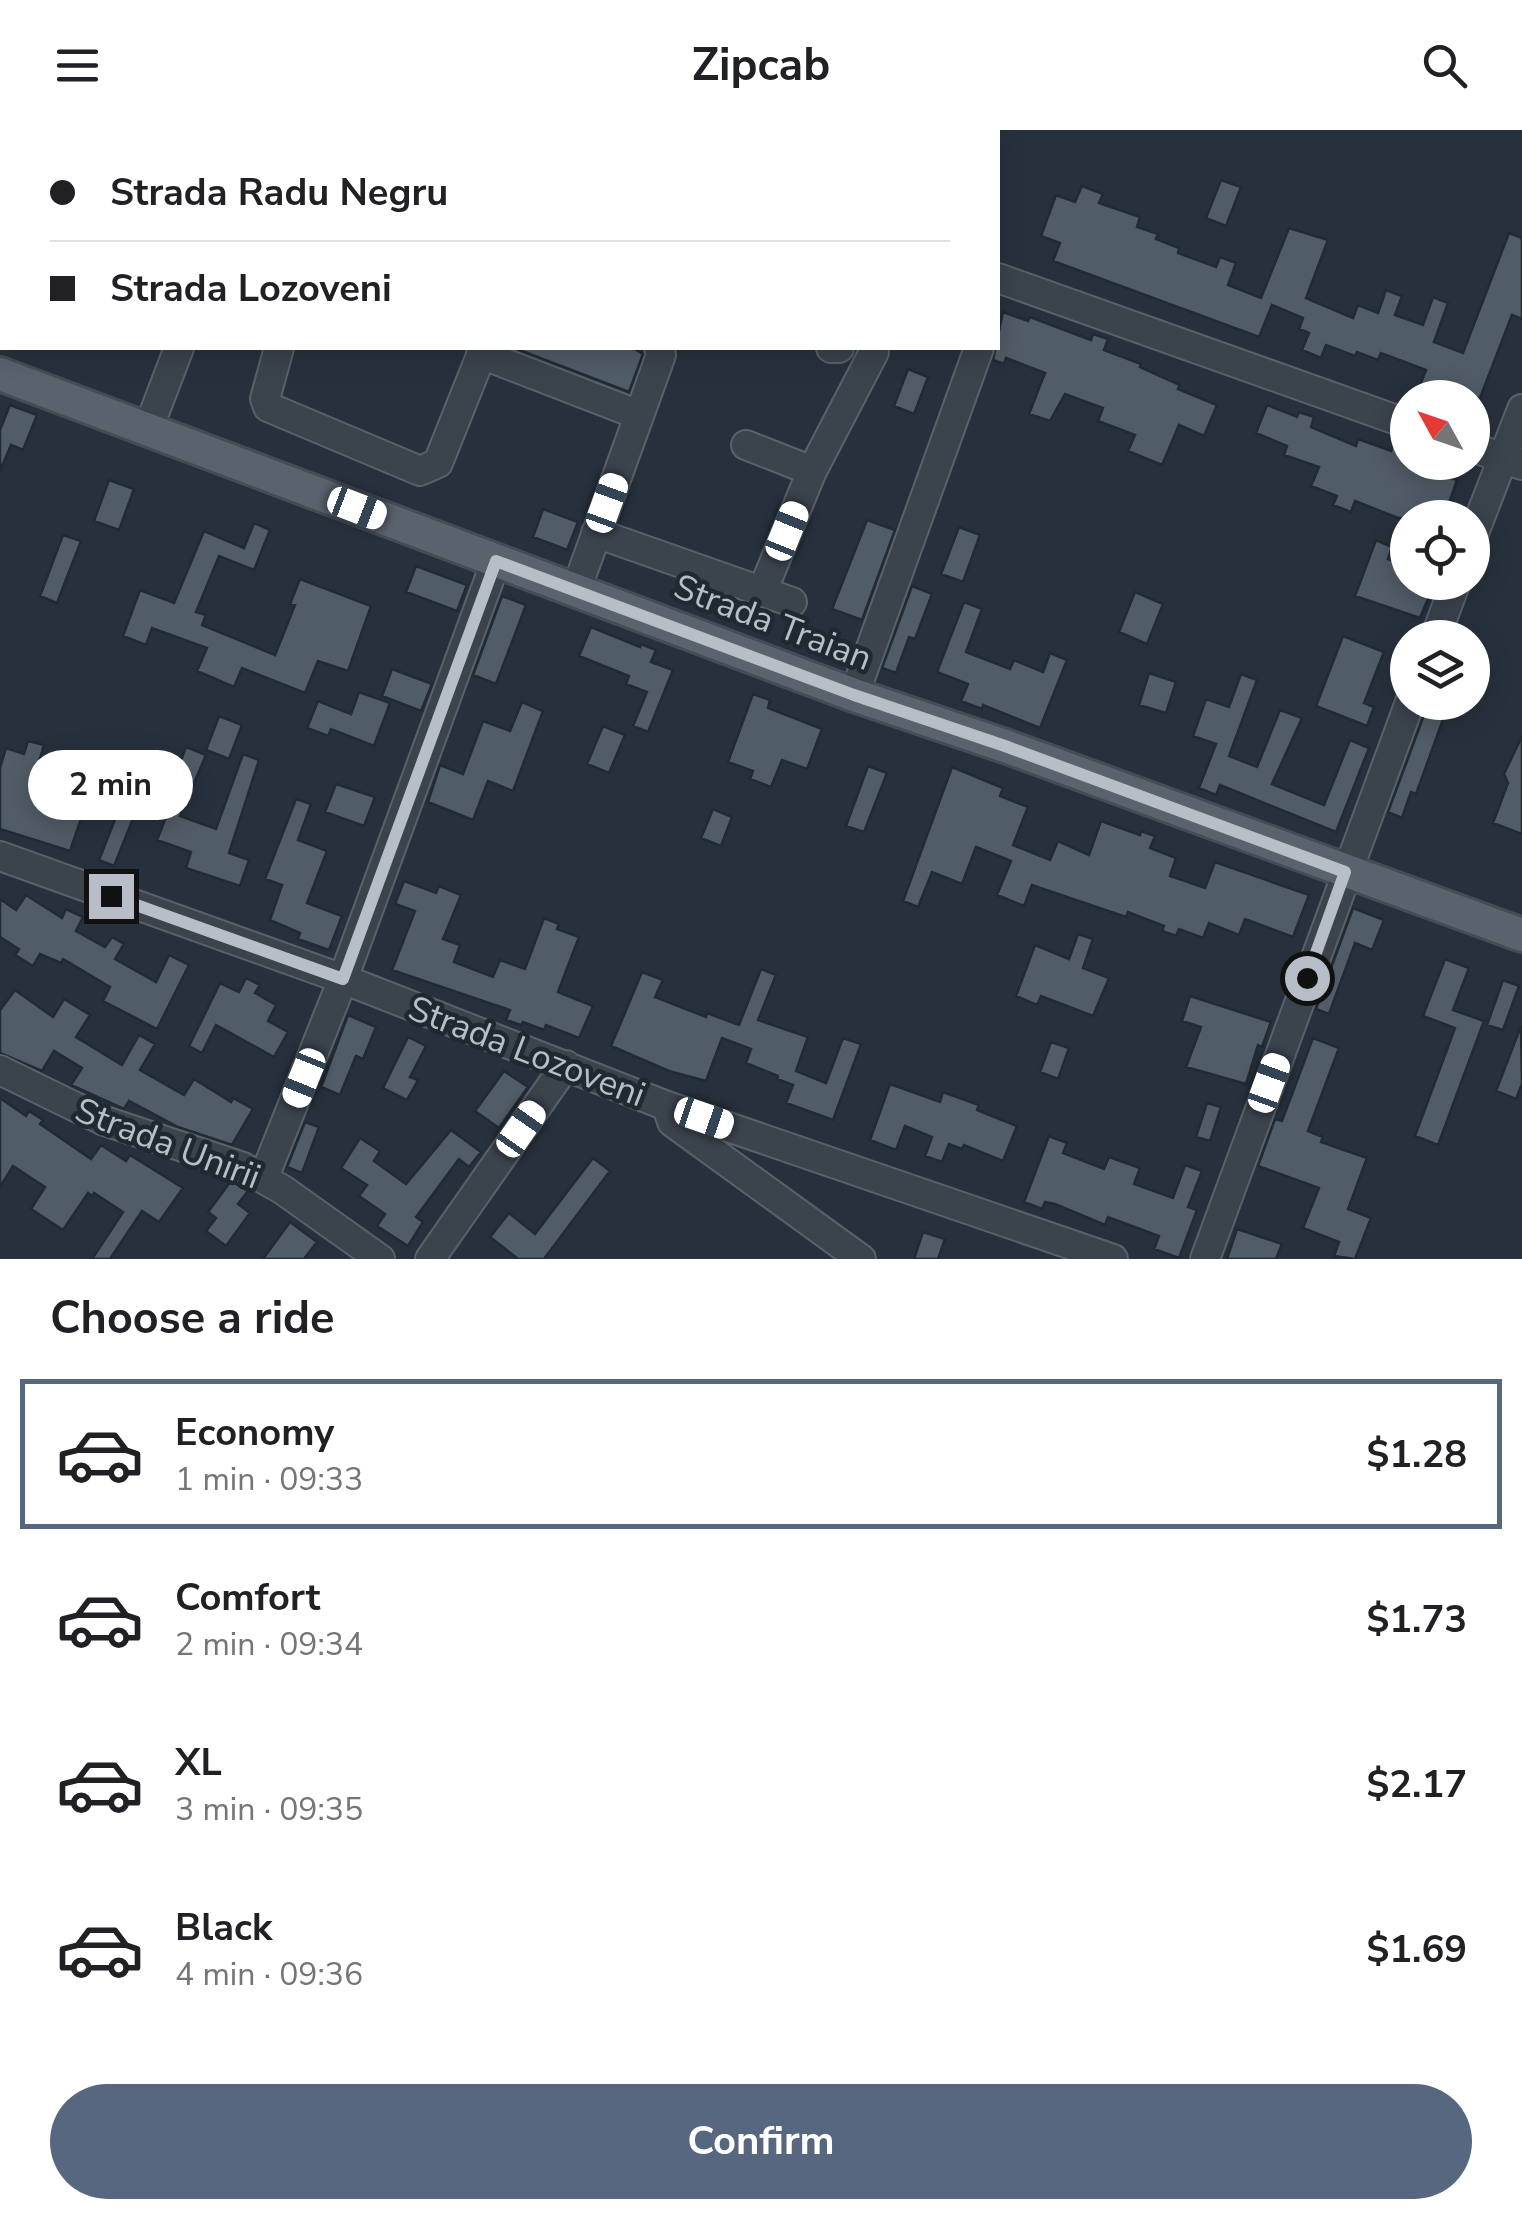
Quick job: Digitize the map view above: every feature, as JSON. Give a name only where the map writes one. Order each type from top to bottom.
[{"type":"main road","name":"Strada Traian","points":[[0,374],[854,695],[1005,746],[1522,935]]},
{"type":"street","points":[[1000,286],[1390,418]]},
{"type":"street","points":[[148,429],[178,350]]},
{"type":"street","points":[[278,350],[265,399],[268,407],[420,471],[438,463],[483,351],[639,414]]},
{"type":"street","points":[[576,590],[661,356],[660,350]]},
{"type":"street","points":[[762,592],[812,471],[874,350]]},
{"type":"street","points":[[854,695],[979,350]]},
{"type":"street","points":[[1490,504],[1512,462],[1522,408]]},
{"type":"street","points":[[746,445],[812,471]]},
{"type":"street","points":[[596,533],[792,602]]},
{"type":"street","points":[[264,1177],[343,979],[496,561]]},
{"type":"street","points":[[1205,1259],[1403,720]]},
{"type":"street","name":"Strada Lozoveni","points":[[0,856],[343,979],[666,1106],[1113,1259]]},
{"type":"street","points":[[430,1259],[566,1064]]},
{"type":"street","name":"Strada Unirii","points":[[0,1070],[102,1120],[243,1166],[380,1259]]},
{"type":"street","points":[[666,1106],[672,1122],[861,1259]]},
{"type":"building","points":[[1221,180],[1241,187],[1226,226],[1206,218]]},
{"type":"building","points":[[1082,186],[1103,194],[1099,203],[1140,217],[1137,227],[1158,234],[1156,239],[1179,248],[1178,253],[1216,267],[1220,257],[1236,263],[1228,285],[1261,298],[1289,228],[1328,240],[1306,298],[1353,318],[1358,305],[1378,313],[1386,290],[1402,296],[1395,315],[1423,325],[1433,297],[1448,303],[1434,342],[1463,353],[1509,233],[1522,238],[1522,319],[1512,315],[1487,380],[1422,380],[1426,370],[1381,353],[1378,360],[1326,345],[1321,358],[1302,350],[1309,333],[1299,329],[1303,318],[1272,305],[1259,337],[1053,261],[1060,243],[1041,236],[1056,195],[1075,202]]},
{"type":"building","points":[[1003,312],[1028,321],[1030,317],[1091,340],[1093,334],[1108,339],[1104,350],[1141,364],[1140,367],[1180,385],[1178,389],[1217,405],[1204,436],[1179,425],[1162,465],[1128,451],[1135,435],[1098,421],[1103,408],[1065,394],[1050,421],[1029,414],[1045,373],[1006,358],[1004,364],[993,360],[995,350],[1000,350]]},
{"type":"building","points":[[519,350],[636,350],[643,354],[629,392]]},
{"type":"building","points":[[908,369],[928,377],[914,414],[894,406]]},
{"type":"building","points":[[10,405],[37,415],[23,450],[11,445],[0,471],[0,430]]},
{"type":"building","points":[[1267,405],[1297,417],[1299,412],[1314,417],[1311,427],[1356,446],[1358,439],[1390,451],[1390,480],[1457,480],[1450,500],[1390,500],[1390,515],[1355,501],[1351,512],[1333,505],[1337,496],[1311,486],[1319,467],[1284,455],[1287,446],[1256,433]]},
{"type":"building","points":[[109,480],[134,489],[119,530],[94,521]]},
{"type":"building","points":[[543,509],[578,522],[567,550],[533,537]]},
{"type":"building","points":[[867,520],[895,530],[862,620],[832,609]]},
{"type":"building","points":[[254,523],[270,530],[254,570],[219,556],[196,612],[206,615],[202,625],[275,655],[295,605],[290,604],[300,579],[371,606],[348,671],[318,661],[305,693],[242,668],[234,687],[197,671],[207,648],[152,628],[146,645],[123,636],[140,590],[174,603],[204,531],[244,548]]},
{"type":"building","points":[[959,527],[980,535],[963,582],[941,574]]},
{"type":"building","points":[[63,535],[81,541],[57,603],[40,596]]},
{"type":"building","points":[[1376,540],[1390,546],[1390,600],[1428,600],[1420,618],[1355,596]]},
{"type":"building","points":[[416,566],[467,585],[457,611],[406,592]]},
{"type":"building","points":[[912,586],[932,594],[915,639],[909,637],[896,673],[882,668]]},
{"type":"building","points":[[1135,592],[1163,604],[1147,644],[1119,632]]},
{"type":"building","points":[[502,596],[526,605],[496,684],[473,675]]},
{"type":"building","points":[[964,602],[982,609],[966,652],[1010,669],[1014,660],[1043,672],[1050,653],[1067,660],[1040,728],[983,705],[982,709],[961,701],[968,684],[937,672]]},
{"type":"building","points":[[591,627],[656,650],[651,662],[673,670],[648,732],[633,726],[647,692],[626,684],[629,676],[579,656]]},
{"type":"building","points":[[1343,636],[1384,652],[1364,703],[1374,707],[1367,726],[1316,706]]},
{"type":"building","points":[[392,669],[432,684],[421,711],[382,696]]},
{"type":"building","points":[[1149,673],[1176,682],[1166,713],[1139,705]]},
{"type":"building","points":[[1241,674],[1257,680],[1229,756],[1257,767],[1280,710],[1302,718],[1272,784],[1324,805],[1350,740],[1369,748],[1336,832],[1220,785],[1216,795],[1199,788],[1216,744],[1193,736],[1206,699],[1229,707]]},
{"type":"building","points":[[359,692],[390,703],[374,746],[331,729],[328,736],[307,728],[318,701],[351,714]]},
{"type":"building","points":[[753,694],[770,700],[768,708],[822,729],[807,769],[782,760],[771,787],[750,779],[753,771],[728,762]]},
{"type":"building","points":[[522,702],[543,711],[513,791],[488,781],[473,820],[428,802],[440,765],[463,774],[483,721],[510,731]]},
{"type":"building","points":[[219,716],[242,725],[229,759],[206,750]]},
{"type":"building","points":[[1422,720],[1443,720],[1416,794],[1411,792],[1402,818],[1388,812]]},
{"type":"building","points":[[603,726],[625,735],[609,773],[587,764]]},
{"type":"building","points":[[1522,736],[1522,834],[1493,823],[1508,783],[1504,774]]},
{"type":"building","points":[[28,741],[44,745],[39,762],[63,770],[61,776],[92,787],[70,851],[0,829],[0,768],[6,748],[24,754]]},
{"type":"building","points":[[186,747],[206,755],[180,816],[216,829],[243,754],[259,760],[229,853],[249,860],[240,886],[186,868],[191,852],[157,840],[168,812],[140,801],[114,866],[99,860],[141,753],[178,768]]},
{"type":"building","points":[[868,766],[887,773],[864,832],[846,826]]},
{"type":"building","points":[[952,767],[1003,788],[1000,796],[1028,807],[1013,845],[1050,860],[1058,841],[1089,855],[1101,821],[1140,835],[1141,831],[1155,836],[1150,848],[1176,858],[1170,876],[1205,888],[1215,862],[1309,895],[1293,937],[1245,919],[1239,935],[1209,923],[1203,938],[1179,929],[1176,936],[1162,931],[1164,926],[1128,912],[1126,917],[1032,885],[1024,906],[997,895],[1011,861],[976,847],[962,884],[932,872],[918,907],[903,901]]},
{"type":"building","points":[[336,784],[375,797],[364,826],[325,812]]},
{"type":"building","points":[[296,799],[311,804],[298,840],[327,851],[307,903],[342,916],[329,950],[298,939],[300,933],[270,920],[282,885],[265,879]]},
{"type":"building","points":[[713,809],[732,817],[721,846],[701,838]]},
{"type":"building","points":[[404,881],[436,893],[439,886],[461,895],[443,939],[460,945],[454,962],[493,977],[500,960],[525,969],[544,918],[559,924],[557,929],[579,937],[558,992],[593,1006],[579,1038],[546,1025],[544,1030],[506,1020],[510,1010],[392,970],[415,911],[395,904]]},
{"type":"building","points":[[26,895],[62,918],[66,909],[83,917],[76,931],[105,947],[112,937],[124,944],[115,959],[156,982],[169,955],[189,965],[157,1029],[103,1001],[110,987],[63,959],[61,963],[40,954],[33,966],[15,955],[19,949],[0,937],[0,899],[16,910]]},
{"type":"building","points":[[1353,908],[1384,920],[1372,950],[1355,943],[1329,1014],[1316,1009]]},
{"type":"building","points":[[1078,934],[1093,939],[1083,968],[1109,978],[1093,1016],[1041,996],[1037,1005],[1016,996],[1035,945],[1069,959]]},
{"type":"building","points":[[1445,959],[1469,968],[1453,1010],[1484,1021],[1438,1145],[1415,1136],[1455,1028],[1423,1016]]},
{"type":"building","points":[[761,969],[776,975],[758,1020],[808,1037],[796,1071],[826,1083],[843,1038],[861,1044],[833,1120],[786,1103],[793,1085],[746,1063],[751,1049],[722,1038],[706,1081],[669,1071],[611,1046],[642,972],[663,980],[655,997],[739,1025]]},
{"type":"building","points":[[246,978],[260,985],[255,993],[276,1005],[268,1021],[288,1032],[274,1057],[216,1025],[202,1053],[189,1046],[220,983],[239,992]]},
{"type":"building","points":[[1503,980],[1519,986],[1503,1030],[1487,1025]]},
{"type":"building","points":[[15,990],[53,1017],[64,999],[90,1015],[76,1037],[122,1065],[139,1035],[155,1044],[140,1070],[184,1095],[194,1079],[231,1102],[233,1098],[253,1109],[232,1145],[178,1127],[129,1101],[124,1109],[71,1085],[82,1068],[54,1051],[42,1071],[0,1053],[0,1010]]},
{"type":"building","points":[[1190,996],[1271,1022],[1262,1047],[1258,1045],[1246,1084],[1186,1067],[1201,1027],[1182,1021]]},
{"type":"building","points":[[348,1015],[376,1027],[363,1059],[356,1056],[340,1095],[321,1087]]},
{"type":"building","points":[[1521,1026],[1522,1084],[1516,1099],[1496,1091]]},
{"type":"building","points":[[408,1037],[426,1046],[410,1077],[418,1080],[407,1100],[383,1088]]},
{"type":"building","points":[[1313,1038],[1339,1048],[1308,1131],[1323,1137],[1321,1142],[1367,1158],[1348,1209],[1371,1218],[1355,1259],[1334,1256],[1339,1242],[1303,1228],[1319,1188],[1258,1166],[1275,1119],[1282,1121]]},
{"type":"building","points":[[1051,1042],[1069,1048],[1058,1079],[1040,1072]]},
{"type":"building","points":[[504,1071],[528,1087],[499,1128],[475,1111]]},
{"type":"building","points":[[890,1084],[940,1102],[943,1092],[979,1105],[977,1110],[1017,1126],[1003,1161],[964,1145],[962,1149],[949,1144],[942,1162],[925,1156],[932,1137],[905,1126],[896,1150],[870,1140]]},
{"type":"building","points":[[0,1098],[26,1116],[29,1111],[43,1120],[40,1124],[91,1159],[101,1145],[126,1161],[130,1155],[183,1188],[159,1222],[142,1211],[110,1259],[92,1259],[123,1212],[88,1193],[63,1230],[31,1209],[45,1187],[13,1166],[0,1187]]},
{"type":"building","points":[[1207,1103],[1221,1107],[1210,1141],[1196,1137]]},
{"type":"building","points":[[305,1122],[319,1127],[302,1173],[287,1167]]},
{"type":"building","points":[[451,1130],[481,1152],[469,1167],[459,1159],[416,1217],[423,1222],[408,1246],[377,1226],[385,1214],[359,1196],[367,1185],[341,1168],[360,1138],[380,1151],[374,1161],[406,1184]]},
{"type":"building","points":[[1049,1136],[1067,1143],[1063,1153],[1104,1169],[1109,1157],[1140,1168],[1134,1184],[1173,1198],[1185,1165],[1202,1171],[1188,1207],[1197,1210],[1179,1258],[1154,1249],[1159,1236],[1108,1217],[1105,1225],[1055,1204],[1045,1202],[1042,1209],[1024,1202]]},
{"type":"building","points":[[593,1158],[610,1171],[544,1259],[518,1259],[490,1237],[509,1213],[535,1234]]},
{"type":"building","points":[[231,1181],[248,1191],[238,1204],[250,1213],[226,1246],[206,1231],[216,1218],[208,1212]]},
{"type":"building","points":[[290,1222],[317,1242],[304,1259],[263,1259]]},
{"type":"building","points":[[1237,1229],[1282,1244],[1276,1259],[1227,1259]]},
{"type":"building","points":[[923,1232],[945,1239],[938,1259],[914,1259]]},
{"type":"route","points":[[111,896],[343,979],[496,561],[1345,872],[1307,978]]}]
